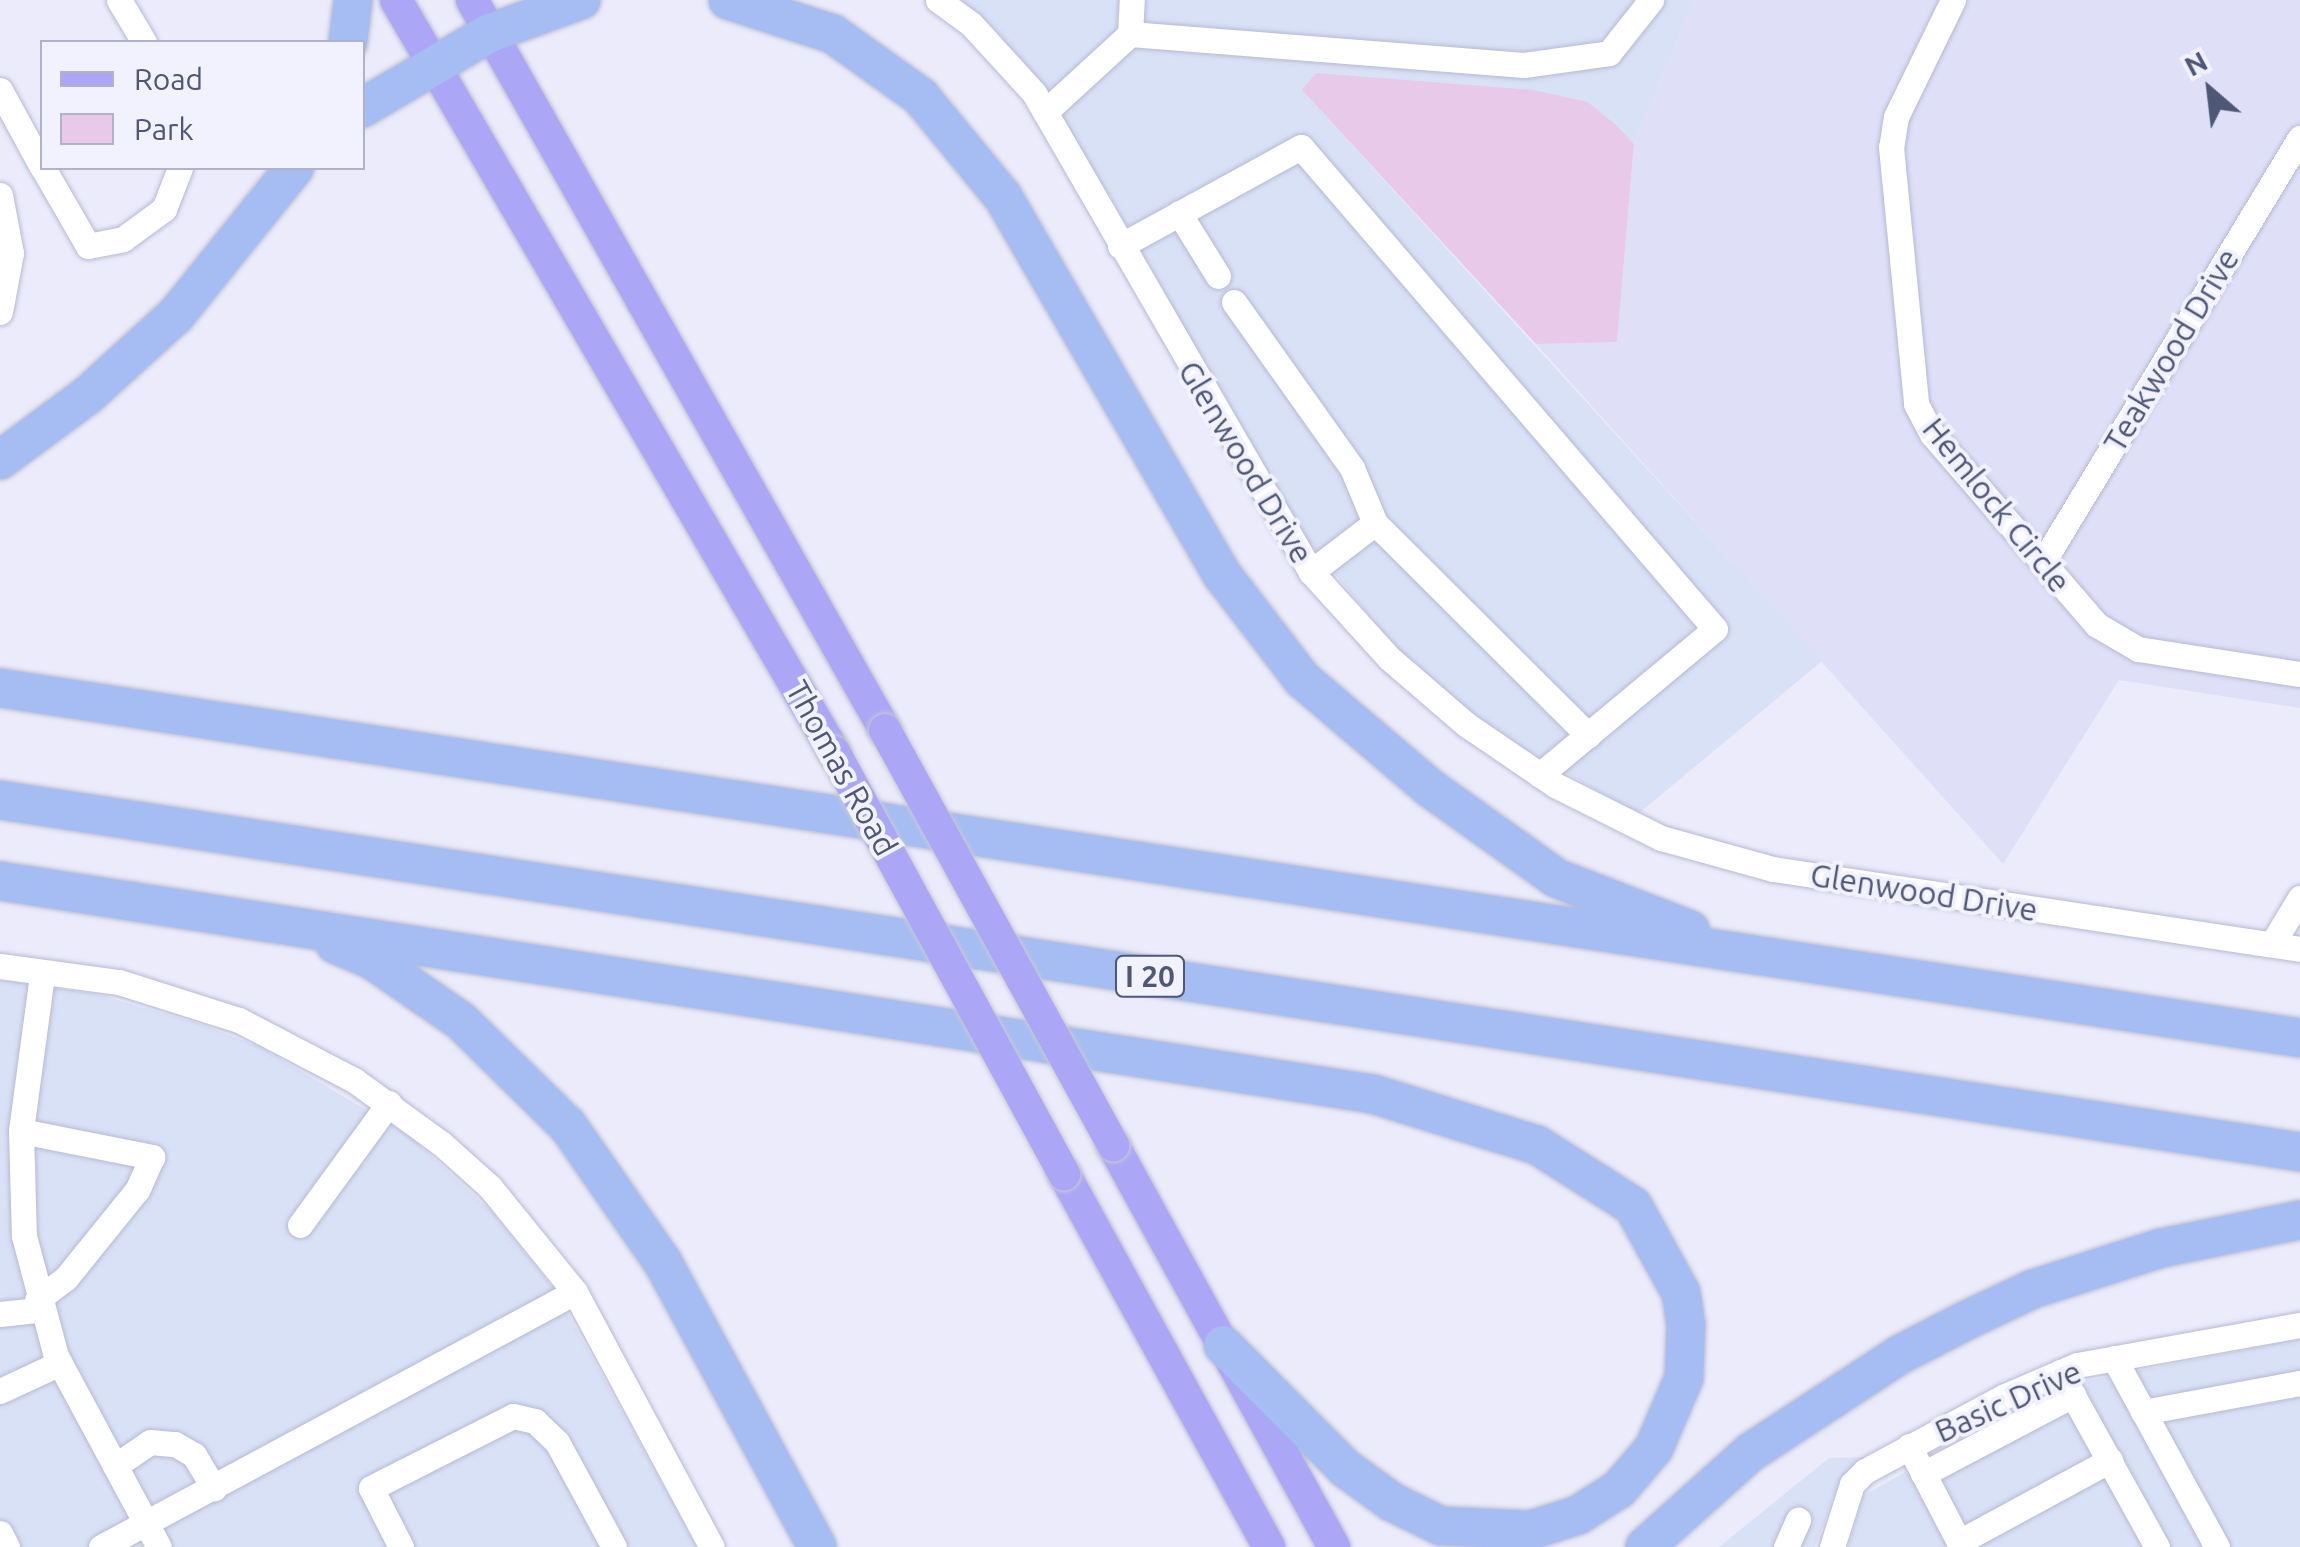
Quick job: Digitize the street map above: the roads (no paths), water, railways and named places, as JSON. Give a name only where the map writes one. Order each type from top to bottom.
[{"type":"highway","points":[[348,40],[353,0]]},
{"type":"highway","points":[[365,106],[490,33],[581,0]]},
{"type":"highway","points":[[728,0],[834,34],[920,96],[1003,197],[1223,576],[1302,680],[1430,788],[1556,878],[1752,955]]},
{"type":"highway","points":[[0,460],[88,395],[176,314],[289,170]]},
{"type":"highway","points":[[0,688],[2300,1038]]},
{"type":"highway","name":"I 20","points":[[0,800],[2300,1152]]},
{"type":"highway","points":[[0,881],[1373,1094],[1537,1145],[1632,1206],[1680,1293],[1686,1325],[1684,1378],[1654,1448],[1620,1489],[1578,1515],[1531,1530],[1441,1526],[1392,1502],[1346,1468],[1223,1345]]},
{"type":"highway","points":[[266,922],[370,960],[412,986],[462,1021],[568,1126],[662,1261],[817,1547]]},
{"type":"highway","points":[[1645,1547],[1751,1452],[1884,1364],[1967,1320],[2033,1289],[2161,1248],[2300,1220]]},
{"type":"main road","name":"Thomas Road","points":[[396,0],[834,752],[1269,1547]]},
{"type":"main road","name":"Thomas Road","points":[[472,0],[885,730],[1334,1547]]},
{"type":"street","points":[[119,0],[143,40]]},
{"type":"street","name":"Glenwood Drive","points":[[938,0],[971,24],[1045,112],[1311,572],[1389,658],[1467,726],[1540,774],[1661,838],[1773,869],[2300,949]]},
{"type":"street","points":[[1045,112],[1130,34],[1132,0]]},
{"type":"street","points":[[1130,34],[1524,65],[1608,53],[1651,0]]},
{"type":"street","name":"Hemlock Circle","points":[[1952,0],[1896,117],[1890,147],[1916,404],[1932,434],[2097,626],[2138,649],[2300,674]]},
{"type":"street","points":[[0,90],[40,162]]},
{"type":"street","name":"Teakwood Drive","points":[[2043,562],[2300,138]]},
{"type":"street","points":[[1120,246],[1300,147],[1716,629],[1540,774]]},
{"type":"street","points":[[45,170],[88,246],[123,239],[164,208],[179,170]]},
{"type":"street","points":[[0,195],[10,252],[0,312]]},
{"type":"street","points":[[1179,214],[1218,276]]},
{"type":"street","points":[[1234,302],[1352,468],[1375,523],[1588,735]]},
{"type":"street","points":[[1311,572],[1375,523]]},
{"type":"street","points":[[2272,944],[2300,898]]},
{"type":"street","points":[[0,966],[42,975],[118,982],[239,1020],[312,1055],[389,1103],[490,1187],[575,1292],[712,1547]]},
{"type":"street","points":[[42,975],[27,1052],[21,1131],[24,1236],[38,1305],[60,1363],[159,1547]]},
{"type":"street","points":[[0,1050],[27,1052]]},
{"type":"street","points":[[300,1226],[389,1103]]},
{"type":"street","points":[[0,1314],[38,1305],[66,1278],[137,1190],[152,1156],[21,1131]]},
{"type":"street","points":[[101,1547],[575,1292]]},
{"type":"street","name":"Basic Drive","points":[[1832,1547],[1852,1484],[1909,1446],[2060,1372],[2114,1358],[2300,1326]]},
{"type":"street","points":[[2114,1358],[2217,1547]]},
{"type":"street","points":[[0,1391],[60,1363]]},
{"type":"street","points":[[2060,1372],[2157,1547]]},
{"type":"street","points":[[2143,1412],[2300,1383]]},
{"type":"street","points":[[1924,1474],[2073,1395]]},
{"type":"street","points":[[401,1547],[371,1488],[514,1416],[535,1422],[557,1442],[614,1547]]},
{"type":"street","points":[[115,1466],[150,1442],[176,1444],[194,1455],[214,1488]]},
{"type":"street","points":[[1909,1446],[1959,1542],[2110,1460]]},
{"type":"street","points":[[1786,1547],[1798,1520]]},
{"type":"street","points":[[0,1533],[7,1547]]}]
